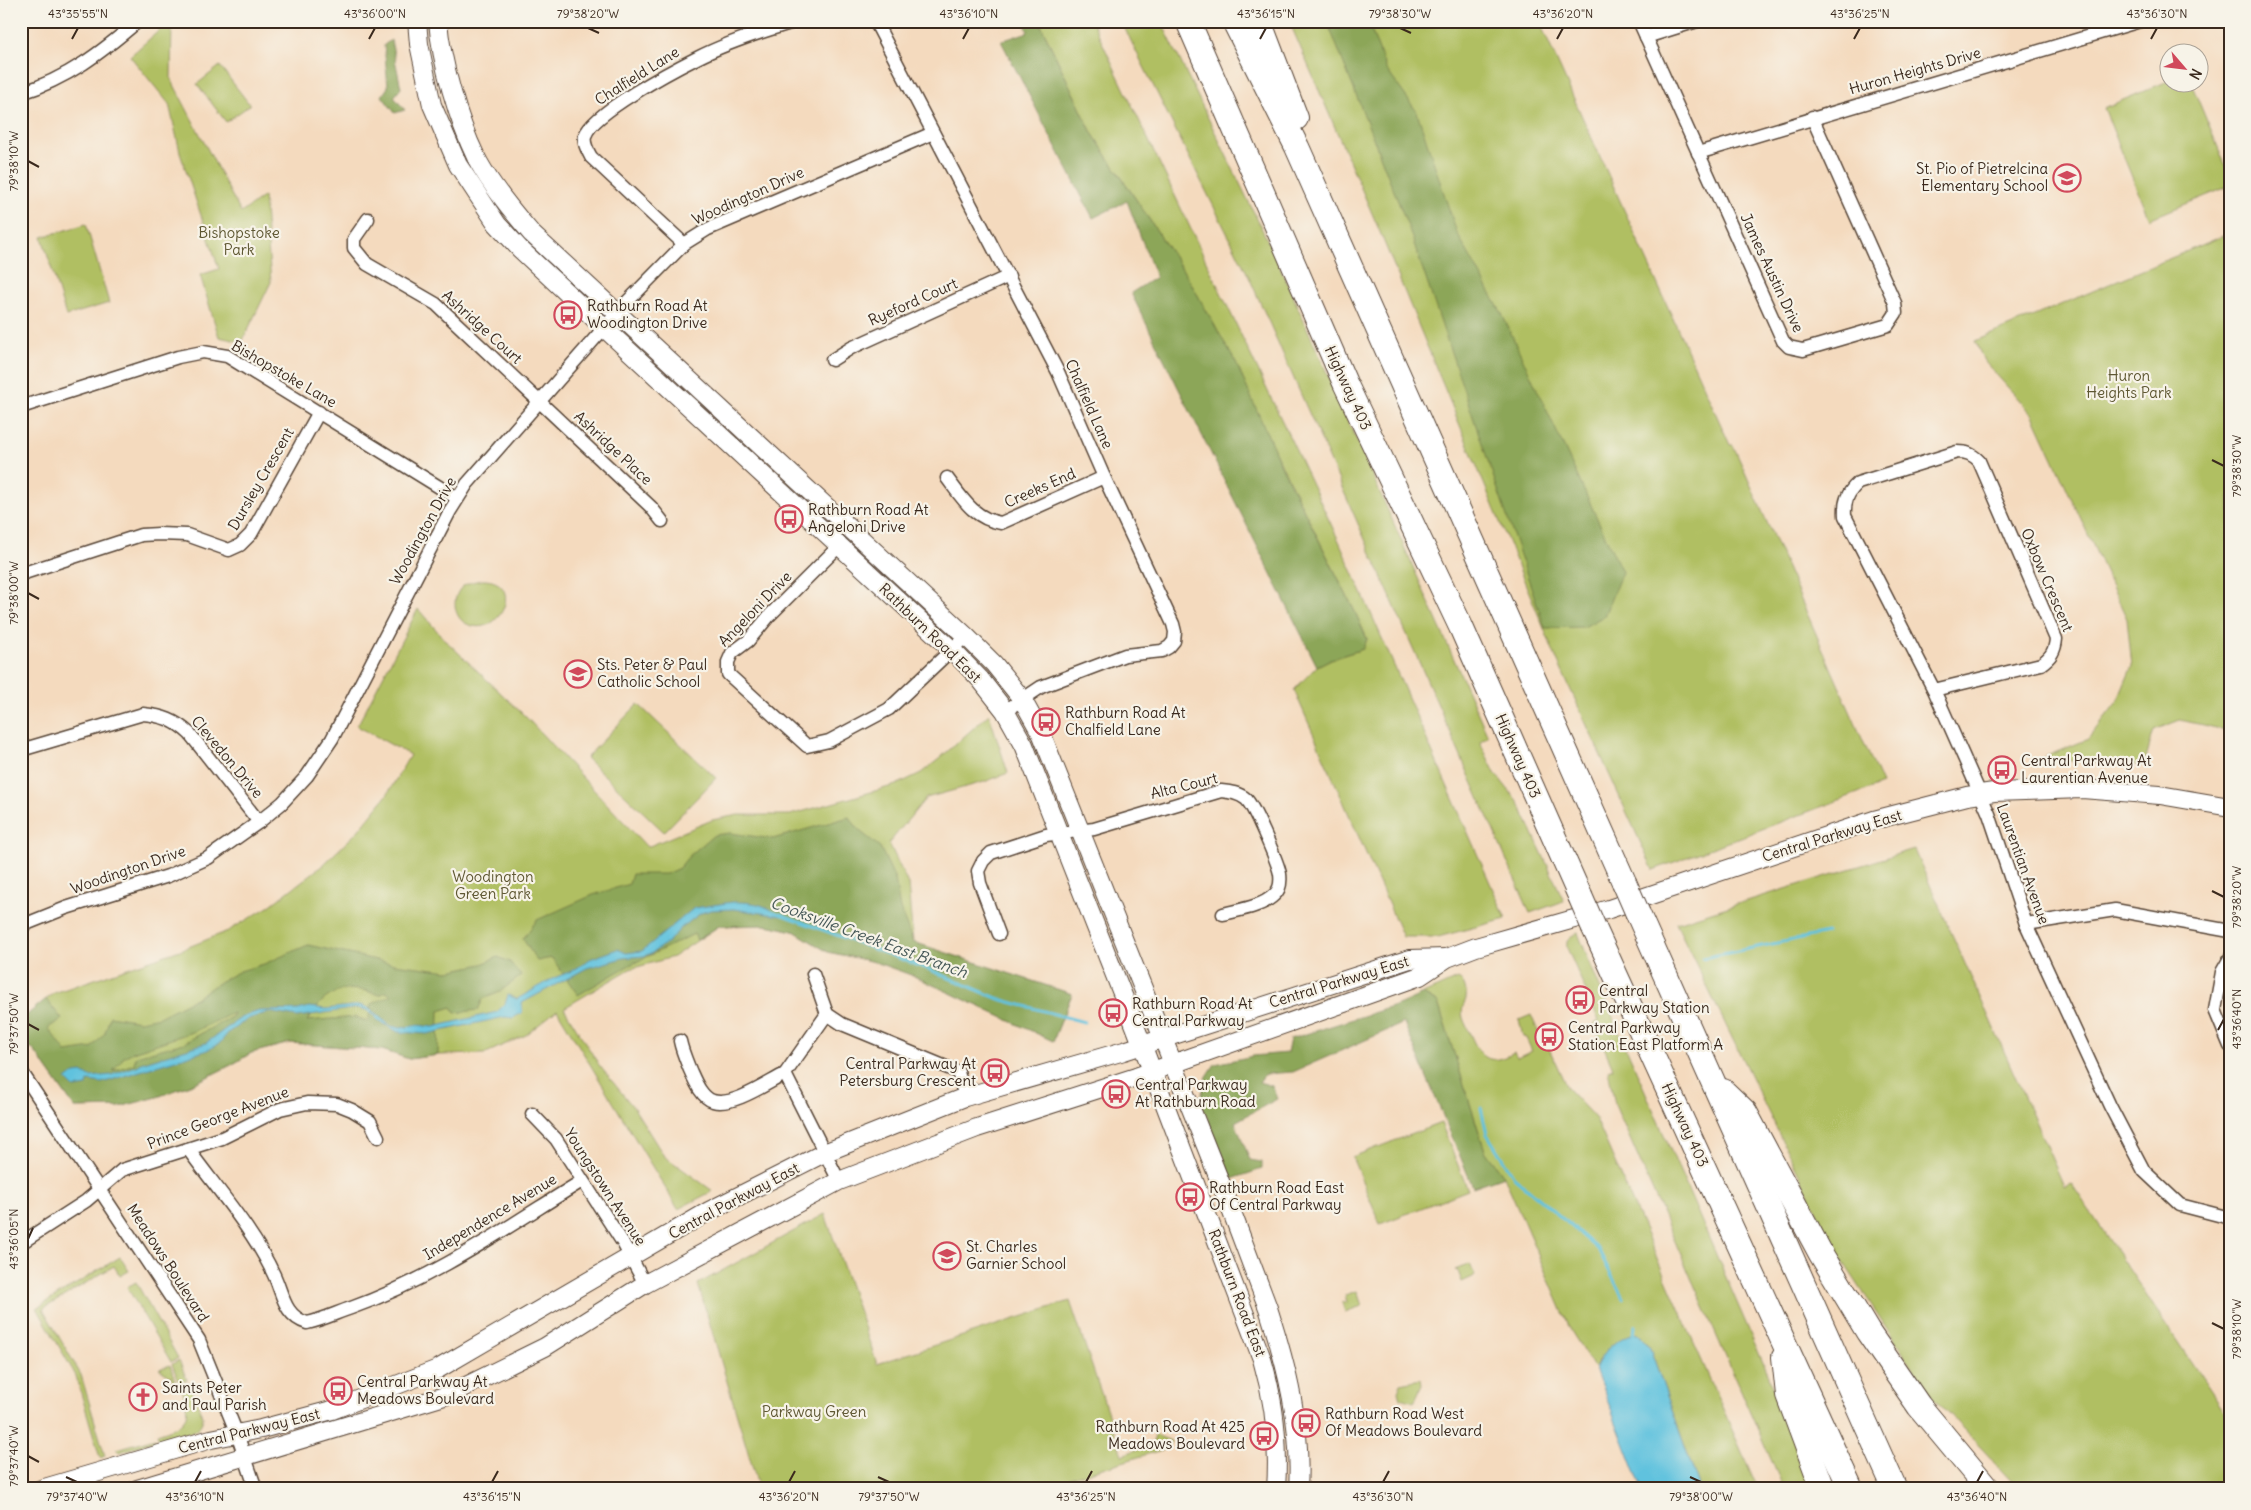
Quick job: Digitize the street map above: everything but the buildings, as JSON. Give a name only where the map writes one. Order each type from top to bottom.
[{"type":"highway","points":[[1171,21],[1187,55],[1223,101]]},
{"type":"highway","name":"Highway 403","points":[[1188,21],[1345,383],[1461,628],[1594,928],[1851,1489]]},
{"type":"highway","points":[[1234,21],[1297,148],[1894,1489]]},
{"type":"highway","points":[[1259,21],[1296,114],[1297,148]]},
{"type":"highway","points":[[1712,1080],[1745,1112],[1821,1254],[1868,1332],[1919,1406],[1988,1489]]},
{"type":"highway","points":[[1781,1333],[1788,1395],[1823,1489]]},
{"type":"street","points":[[21,93],[40,87],[94,58],[138,21]]},
{"type":"street","name":"Rathburn Road East","points":[[417,21],[419,44],[432,105],[458,165],[497,224],[604,328],[952,650],[980,679],[1005,711],[1024,745],[1060,834],[1262,1359],[1270,1387],[1277,1472],[1276,1489]]},
{"type":"street","name":"Rathburn Road East","points":[[438,21],[439,38],[456,106],[476,157],[512,211],[532,234],[966,636],[994,664],[1022,699],[1042,735],[1082,831],[1268,1308],[1289,1380],[1297,1428],[1298,1489]]},
{"type":"street","name":"Chalfield Lane","points":[[684,244],[591,157],[585,146],[585,137],[590,126],[619,103],[697,58],[770,29],[797,21]]},
{"type":"street","name":"Chalfield Lane","points":[[875,21],[1058,372],[1104,477],[1174,624],[1174,641],[1162,651],[1125,655],[1041,687],[1005,711]]},
{"type":"street","name":"James Austin Drive","points":[[1639,21],[1784,341],[1789,347],[1803,350],[1888,325],[1896,313],[1895,303],[1812,117]]},
{"type":"street","points":[[1646,36],[1697,21]]},
{"type":"street","name":"Huron Heights Drive","points":[[1698,153],[1812,117],[1926,86],[2140,21]]},
{"type":"street","name":"Woodington Drive","points":[[21,926],[66,908],[168,876],[208,858],[259,822],[282,803],[320,759],[467,484],[618,312],[684,244],[708,229],[933,133]]},
{"type":"street","name":"Ashridge Court","points":[[368,219],[354,239],[354,248],[367,264],[436,304],[540,401]]},
{"type":"street","name":"Ryeford Court","points":[[832,360],[851,348],[1009,276]]},
{"type":"street","name":"Bishopstoke Lane","points":[[21,407],[178,356],[203,352],[227,356],[458,498]]},
{"type":"street","name":"Ashridge Place","points":[[540,401],[651,507],[662,521]]},
{"type":"street","name":"Dursley Crescent","points":[[21,574],[141,536],[159,534],[187,535],[229,550],[240,546],[251,534],[319,412]]},
{"type":"street","name":"Oxbow Crescent","points":[[1934,690],[2041,664],[2049,659],[2055,650],[2056,639],[1980,462],[1974,455],[1966,452],[1957,452],[1950,456]]},
{"type":"street","name":"Laurentian Avenue","points":[[1950,456],[1858,483],[1847,496],[1845,516],[1934,690],[1988,814],[2026,924],[2110,1106],[2144,1171],[2180,1204],[2230,1218]]},
{"type":"street","name":"Creeks End","points":[[947,478],[966,504],[979,516],[991,522],[1001,523],[1104,477]]},
{"type":"street","name":"Angeloni Drive","points":[[839,546],[769,616],[748,641],[732,653],[728,662],[728,674],[759,700],[807,746],[830,741],[889,709],[966,636]]},
{"type":"street","name":"Clevedon Drive","points":[[21,750],[143,714],[162,716],[177,723],[190,734],[259,822]]},
{"type":"street","name":"Central Parkway East","points":[[137,1489],[448,1395],[545,1347],[645,1284],[839,1181],[977,1128],[1152,1071],[1420,976],[1447,958],[1476,947],[1609,909],[1874,820],[1980,794],[2082,789],[2160,795],[2230,807]]},
{"type":"street","name":"Alta Court","points":[[1000,934],[980,883],[978,871],[983,861],[991,853],[1046,835],[1094,829],[1221,791],[1237,794],[1247,800],[1254,811],[1280,872],[1280,885],[1274,895],[1264,902],[1223,914]]},
{"type":"street","points":[[2026,924],[2115,910],[2230,931]]},
{"type":"street","name":"Central Parkway East","points":[[40,1489],[211,1439],[332,1410],[438,1369],[709,1211],[824,1154],[965,1098],[1142,1045],[1410,959],[1447,958]]},
{"type":"street","points":[[2230,958],[2222,972],[2215,1010],[2230,1046]]},
{"type":"street","points":[[813,974],[827,1014],[842,1024],[958,1072],[965,1098]]},
{"type":"street","points":[[680,1041],[695,1081],[703,1094],[713,1101],[728,1101],[744,1096],[785,1074],[827,1014]]},
{"type":"street","name":"Meadows Boulevard","points":[[21,1071],[101,1188],[199,1340],[237,1434],[256,1489]]},
{"type":"street","points":[[785,1074],[839,1181]]},
{"type":"street","name":"Prince George Avenue","points":[[21,1242],[78,1207],[122,1170],[222,1138],[280,1109],[307,1103],[337,1104],[352,1110],[370,1121],[378,1137]]},
{"type":"street","name":"Youngstown Avenue","points":[[532,1114],[556,1139],[631,1257],[645,1284]]},
{"type":"street","name":"Independence Avenue","points":[[188,1149],[260,1248],[274,1275],[287,1310],[296,1318],[307,1322],[374,1300],[443,1266],[511,1227],[582,1181]]},
{"type":"green space","name":"Bishopstoke Park","points":[[172,21],[171,79],[241,213],[264,196],[271,282],[242,342],[219,337],[200,275],[219,269],[181,156],[169,104],[130,56]]},
{"type":"green space","points":[[1039,21],[1092,21],[1339,541],[1506,919],[1438,937],[1403,937],[1294,690],[1317,666],[1331,659],[1363,649],[1367,639],[1188,278],[1092,133]]},
{"type":"green space","points":[[1039,21],[1092,133],[1188,278],[1236,363],[1281,465],[1367,639],[1363,649],[1331,659],[1317,666],[1131,293],[1156,277],[1127,201],[1093,218],[1001,41],[1028,32],[1024,22]]},
{"type":"green space","points":[[1121,21],[1161,21],[1276,258],[1488,736],[1480,742],[1495,773],[1519,803],[1564,901],[1530,913],[1249,277]]},
{"type":"green space","points":[[1289,21],[1539,21],[1730,445],[1733,445],[1882,784],[1653,870],[1557,660],[1377,225]]},
{"type":"green space","points":[[1327,21],[1368,21],[1386,69],[1417,112],[1457,233],[1501,312],[1622,572],[1604,616],[1584,627],[1545,628],[1409,229]]},
{"type":"green space","points":[[391,40],[401,88],[394,97],[405,110],[395,113],[382,96],[388,87],[384,45]]},
{"type":"green space","points":[[220,66],[250,105],[226,122],[197,84]]},
{"type":"green space","points":[[2158,85],[2158,92],[2195,92],[2230,176],[2230,186],[2149,219],[2104,108]]},
{"type":"green space","points":[[86,224],[109,303],[66,316],[42,237]]},
{"type":"green space","name":"Huron Heights Park","points":[[2230,233],[2230,731],[2180,720],[2154,730],[2144,765],[2040,759],[2088,739],[2117,702],[2132,666],[2127,619],[2033,415],[1984,361],[1975,341]]},
{"type":"green space","points":[[482,580],[495,582],[503,589],[506,598],[504,608],[498,617],[490,624],[479,627],[467,624],[459,617],[455,603],[458,592],[463,586]]},
{"type":"green space","name":"Woodington Green Park","points":[[418,609],[445,640],[526,717],[647,847],[712,820],[738,815],[790,815],[896,785],[921,773],[989,714],[1008,773],[984,782],[926,798],[889,843],[908,884],[913,942],[1072,994],[1053,1041],[914,976],[875,962],[828,952],[794,931],[767,925],[719,926],[673,957],[630,969],[564,1008],[599,1065],[634,1108],[664,1156],[713,1191],[678,1209],[557,1010],[526,1035],[484,1054],[438,1055],[409,1059],[382,1050],[290,1043],[251,1053],[195,1083],[157,1097],[119,1107],[75,1108],[36,1053],[21,1037],[21,1020],[54,993],[186,948],[228,931],[268,907],[323,865],[357,832],[387,795],[410,755],[357,726]]},
{"type":"green space","points":[[638,704],[716,778],[664,832],[586,758]]},
{"type":"green space","points":[[849,817],[861,832],[880,847],[895,879],[900,909],[913,942],[1072,994],[1053,1041],[914,976],[875,962],[828,952],[794,931],[767,925],[719,926],[697,940],[694,934],[628,966],[578,995],[552,958],[537,961],[523,939],[537,920],[593,895],[629,884],[632,874],[666,874],[679,868],[689,856],[714,835],[730,833],[773,839]]},
{"type":"green space","points":[[1914,849],[2064,1186],[2071,1183],[2230,1420],[2230,1489],[2020,1489],[1930,1394],[1836,1251],[1676,923]]},
{"type":"green space","points":[[1578,933],[1791,1427],[1814,1489],[1784,1489],[1615,1105],[1608,1070],[1613,1068],[1594,1024],[1599,1021],[1567,948],[1569,938]]},
{"type":"green space","points":[[308,945],[394,964],[449,971],[482,964],[498,957],[510,962],[521,976],[498,993],[483,999],[478,1010],[455,1013],[452,1007],[439,1011],[438,1055],[409,1059],[382,1050],[290,1043],[251,1053],[195,1083],[157,1097],[119,1107],[75,1108],[36,1053],[21,1037],[21,1020],[46,999],[62,1019],[48,1028],[66,1052],[92,1048],[105,1033],[110,1016],[140,1021],[159,1017],[196,998],[240,971],[264,964]],"holes":[[[346,989],[363,990],[379,995],[386,992],[392,995],[371,1004],[368,1022],[356,1017],[307,1021],[323,1000],[332,994]],[[233,1013],[233,1016],[184,1043],[136,1056],[134,1064],[113,1071],[124,1057],[133,1052],[195,1031]]]},
{"type":"green space","points":[[1457,979],[1462,981],[1466,994],[1462,1012],[1463,1018],[1475,1044],[1483,1055],[1487,1058],[1499,1059],[1514,1053],[1517,1058],[1532,1051],[1526,1038],[1523,1037],[1519,1020],[1531,1015],[1544,1045],[1547,1044],[1567,1088],[1596,1119],[1758,1489],[1700,1489],[1650,1348],[1639,1334],[1598,1360],[1595,1369],[1571,1331],[1504,1176],[1485,1151],[1438,1003],[1423,994]]},
{"type":"green space","points":[[1423,994],[1438,1003],[1485,1151],[1504,1176],[1473,1187],[1404,1023],[1293,1072],[1265,1074],[1259,1082],[1272,1086],[1277,1099],[1235,1122],[1250,1160],[1262,1162],[1262,1169],[1232,1179],[1200,1101],[1206,1078],[1215,1064],[1253,1056],[1287,1053],[1290,1039],[1398,1005]]},
{"type":"green space","points":[[1441,1123],[1468,1190],[1380,1224],[1352,1157]]},
{"type":"green space","name":"Parkway Green","points":[[825,1214],[877,1364],[1070,1301],[1122,1455],[1153,1444],[1155,1435],[1171,1441],[1168,1448],[1034,1489],[759,1489],[698,1284]]},
{"type":"green space","points":[[120,1257],[129,1271],[120,1276],[114,1266],[43,1309],[81,1375],[105,1456],[100,1458],[76,1376],[37,1308]]},
{"type":"green space","points":[[1470,1264],[1475,1276],[1462,1282],[1458,1271],[1455,1270]]},
{"type":"green space","points":[[136,1282],[178,1358],[171,1362],[127,1287]]},
{"type":"green space","points":[[1357,1291],[1362,1306],[1345,1312],[1342,1303],[1347,1302],[1345,1295]]},
{"type":"green space","points":[[179,1360],[187,1380],[179,1383],[172,1364]]},
{"type":"green space","points":[[170,1365],[176,1383],[173,1384],[171,1377],[159,1369]]},
{"type":"green space","points":[[1421,1379],[1422,1385],[1414,1402],[1400,1398],[1398,1391],[1401,1383]]},
{"type":"green space","points":[[188,1382],[203,1417],[201,1423],[198,1428],[186,1434],[159,1440],[157,1434],[176,1427],[185,1418],[187,1412],[181,1385]]},
{"type":"green space","points":[[155,1438],[155,1441],[120,1452],[117,1449]]},
{"type":"water","points":[[732,902],[758,904],[769,908],[781,916],[734,909],[711,910],[701,913],[652,953],[644,956],[623,958],[587,968],[522,1003],[522,1013],[513,1018],[505,1017],[427,1034],[398,1032],[376,1019],[375,1016],[366,1010],[358,1008],[297,1017],[269,1012],[248,1019],[229,1032],[219,1044],[205,1051],[102,1083],[88,1081],[87,1086],[74,1088],[66,1080],[75,1073],[82,1072],[90,1077],[111,1075],[141,1063],[206,1043],[242,1017],[259,1011],[298,1010],[309,1007],[326,1009],[359,1005],[367,1007],[391,1026],[401,1028],[418,1025],[433,1027],[497,1012],[505,1004],[508,995],[517,999],[554,978],[574,970],[590,959],[618,949],[626,953],[642,951],[694,908]]},
{"type":"water","points":[[1635,1333],[1639,1334],[1650,1348],[1700,1489],[1642,1489],[1595,1369],[1610,1346],[1621,1338]]},
{"type":"waterway","name":"Cooksville Creek East Branch","points":[[772,911],[928,969],[999,999],[1084,1022]]},
{"type":"waterway","name":"Cooksville Creek East Branch","points":[[1703,958],[1827,933]]},
{"type":"waterway","points":[[1481,1108],[1487,1134],[1514,1177],[1598,1249],[1623,1298]]},
{"type":"waterway","points":[[1634,1336],[1635,1325]]},
{"type":"place","name":"St. Pio of Pietrelcina Elementary School","points":[[2067,178]]},
{"type":"place","name":"Rathburn Road At Woodington Drive","points":[[568,315]]},
{"type":"place","name":"Rathburn Road At Angeloni Drive","points":[[789,519]]},
{"type":"place","name":"Sts. Peter & Paul Catholic School","points":[[578,674]]},
{"type":"place","name":"Rathburn Road At Chalfield Lane","points":[[1046,722]]},
{"type":"place","name":"Central Parkway At Laurentian Avenue","points":[[2002,770]]},
{"type":"place","name":"Central Parkway Station","points":[[1580,1000]]},
{"type":"place","name":"Rathburn Road At Central Parkway","points":[[1113,1013]]},
{"type":"place","name":"Central Parkway Station East Platform A","points":[[1549,1037]]},
{"type":"place","name":"Central Parkway At Petersburg Crescent","points":[[995,1073]]},
{"type":"place","name":"Central Parkway At Rathburn Road","points":[[1116,1094]]},
{"type":"place","name":"Rathburn Road East Of Central Parkway","points":[[1190,1197]]},
{"type":"place","name":"St. Charles Garnier School","points":[[947,1256]]},
{"type":"place","name":"Central Parkway At Meadows Boulevard","points":[[338,1391]]},
{"type":"place","name":"Saints Peter and Paul Parish","points":[[143,1397]]},
{"type":"place","name":"Rathburn Road West Of Meadows Boulevard","points":[[1306,1423]]},
{"type":"place","name":"Rathburn Road At 425 Meadows Boulevard","points":[[1264,1436]]}]
